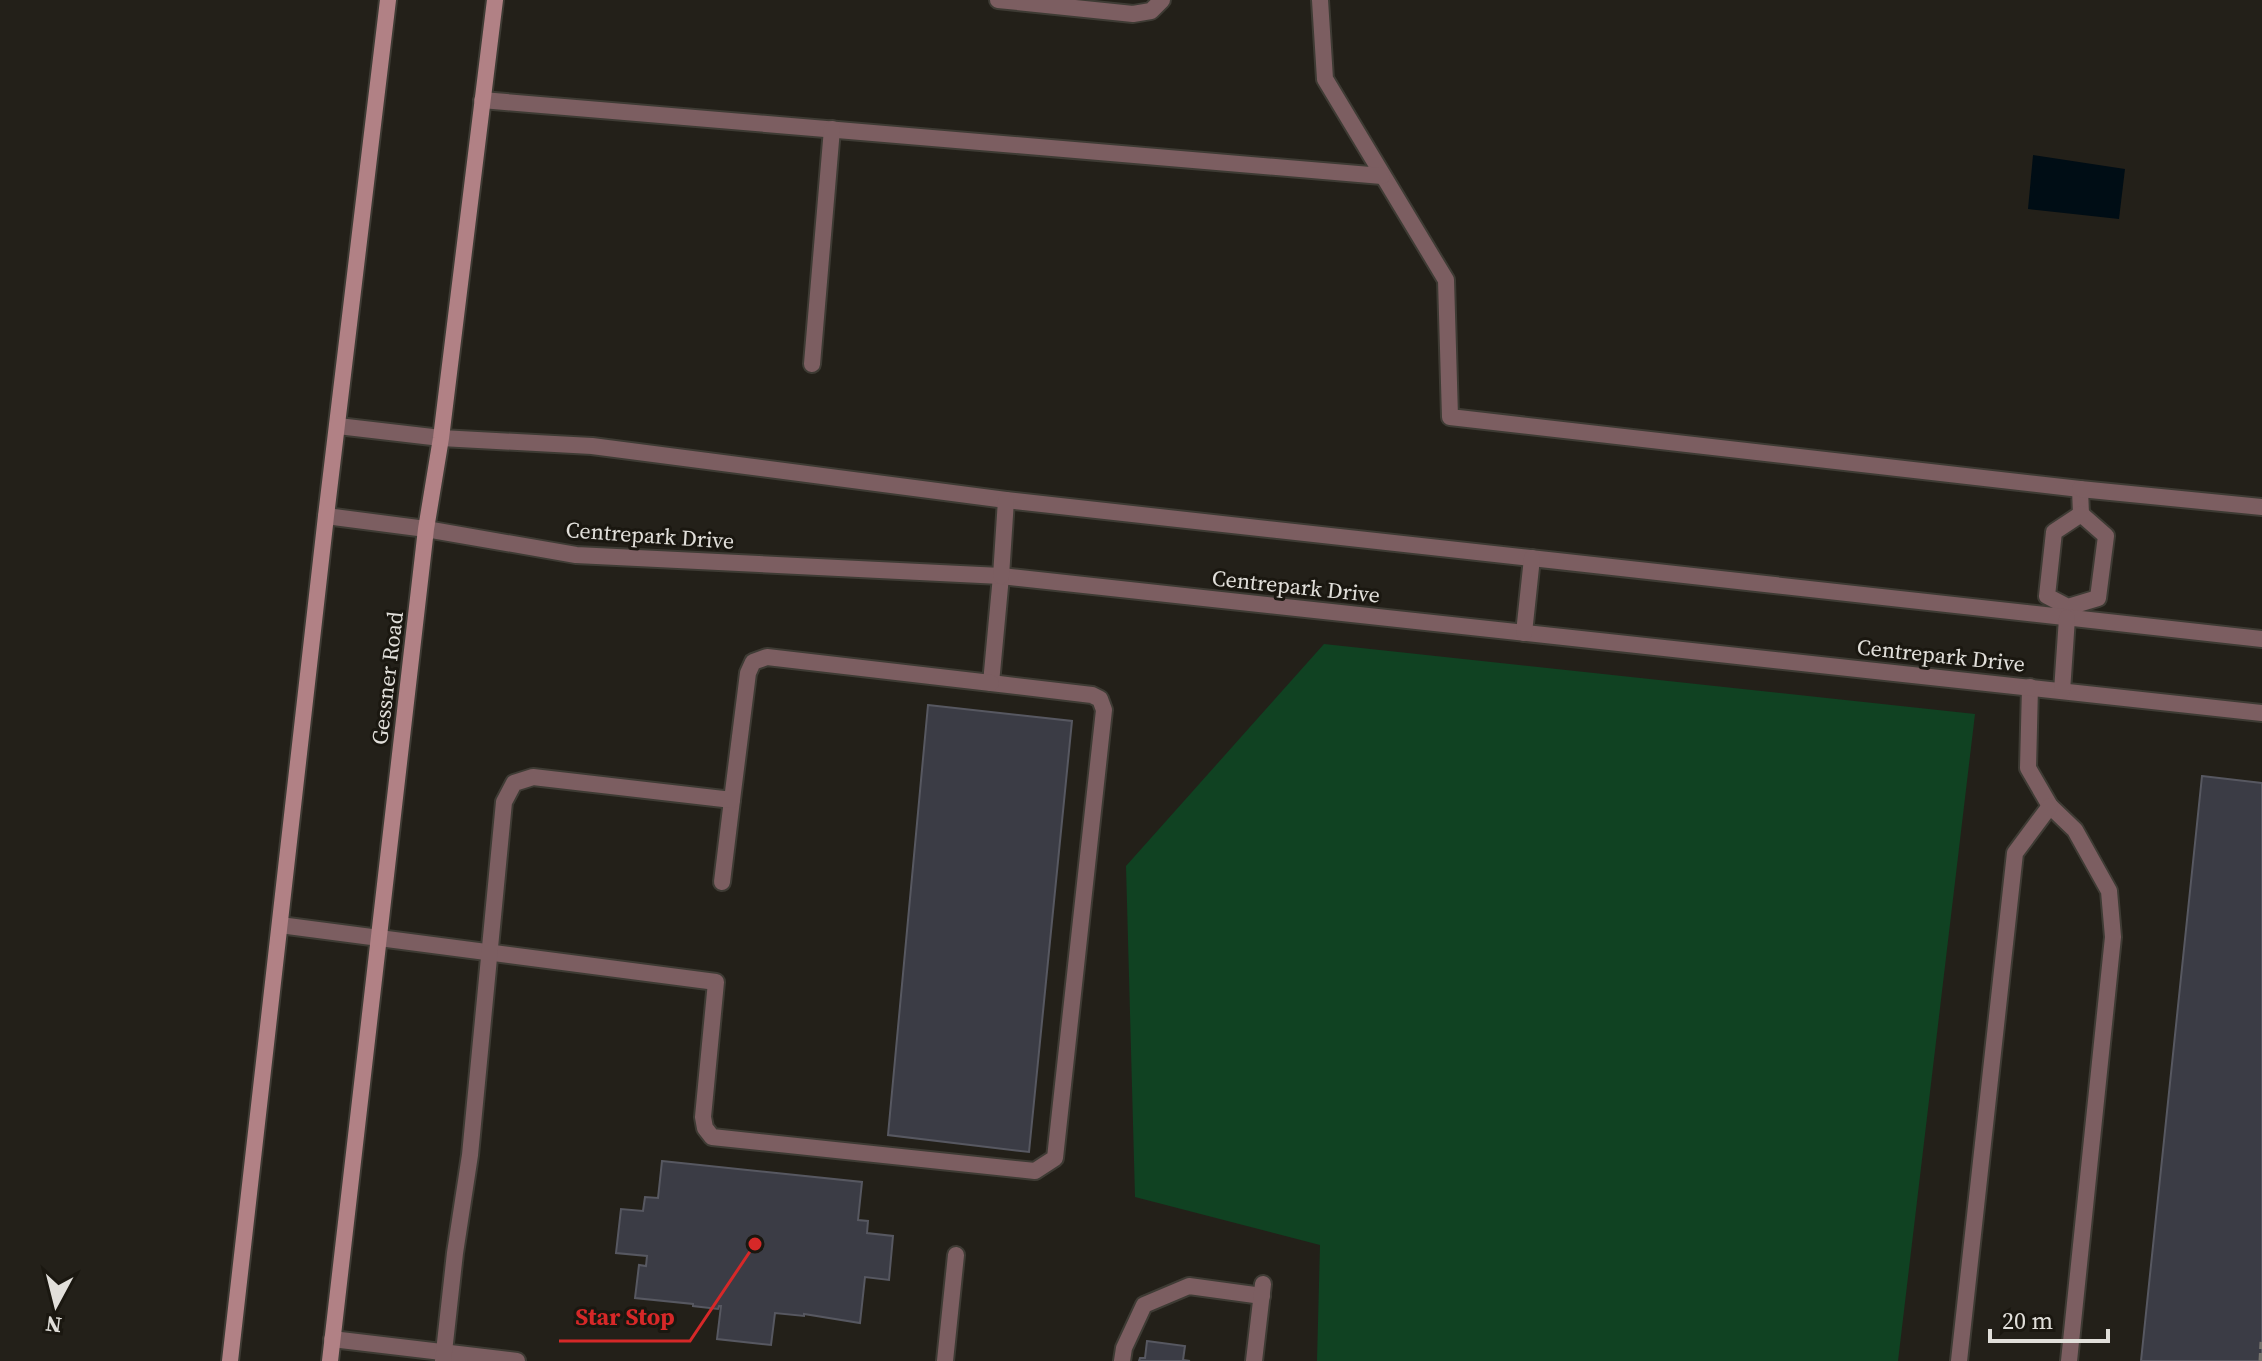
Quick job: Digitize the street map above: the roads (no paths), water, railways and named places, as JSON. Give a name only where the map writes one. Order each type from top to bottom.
[{"type":"main road","points":[[230,1361],[388,0]]},
{"type":"main road","name":"Gessner Road","points":[[330,1361],[426,529],[441,438],[495,0]]},
{"type":"street","points":[[998,0],[1133,14],[1151,11],[1162,0]]},
{"type":"street","points":[[1320,0],[1325,79],[1446,280],[1450,417],[2262,507]]},
{"type":"street","points":[[482,100],[1382,176]]},
{"type":"street","points":[[812,364],[832,129]]},
{"type":"street","points":[[338,426],[441,438],[592,446],[1006,500],[1532,558],[2068,612],[2262,639]]},
{"type":"street","points":[[2068,612],[2098,598],[2106,536],[2081,514],[2080,489]]},
{"type":"street","points":[[991,683],[1006,500]]},
{"type":"street","points":[[2068,612],[2047,596],[2054,532],[2081,514]]},
{"type":"street","name":"Centrepark Drive","points":[[326,516],[426,529],[576,555],[1001,576],[2262,713]]},
{"type":"street","points":[[1524,633],[1532,558]]},
{"type":"street","points":[[2062,691],[2068,612]]},
{"type":"street","points":[[280,925],[716,982],[703,1117],[705,1128],[712,1137],[1035,1171],[1055,1158],[1104,710],[1100,699],[1092,695],[767,657],[753,662],[748,673],[722,882]]},
{"type":"street","points":[[2030,687],[2028,768],[2050,806],[2075,830],[2109,891],[2113,937],[2069,1361]]},
{"type":"street","points":[[443,1357],[470,1155],[504,802],[514,783],[533,777],[732,800]]},
{"type":"street","points":[[1959,1361],[2015,853],[2050,806]]},
{"type":"street","points":[[945,1361],[956,1255]]},
{"type":"street","points":[[1122,1361],[1124,1348],[1144,1305],[1189,1286],[1262,1290],[1254,1361]]},
{"type":"street","points":[[332,1339],[443,1357],[517,1361]]},
{"type":"place","name":"Star Stop","points":[[755,1244]]}]
